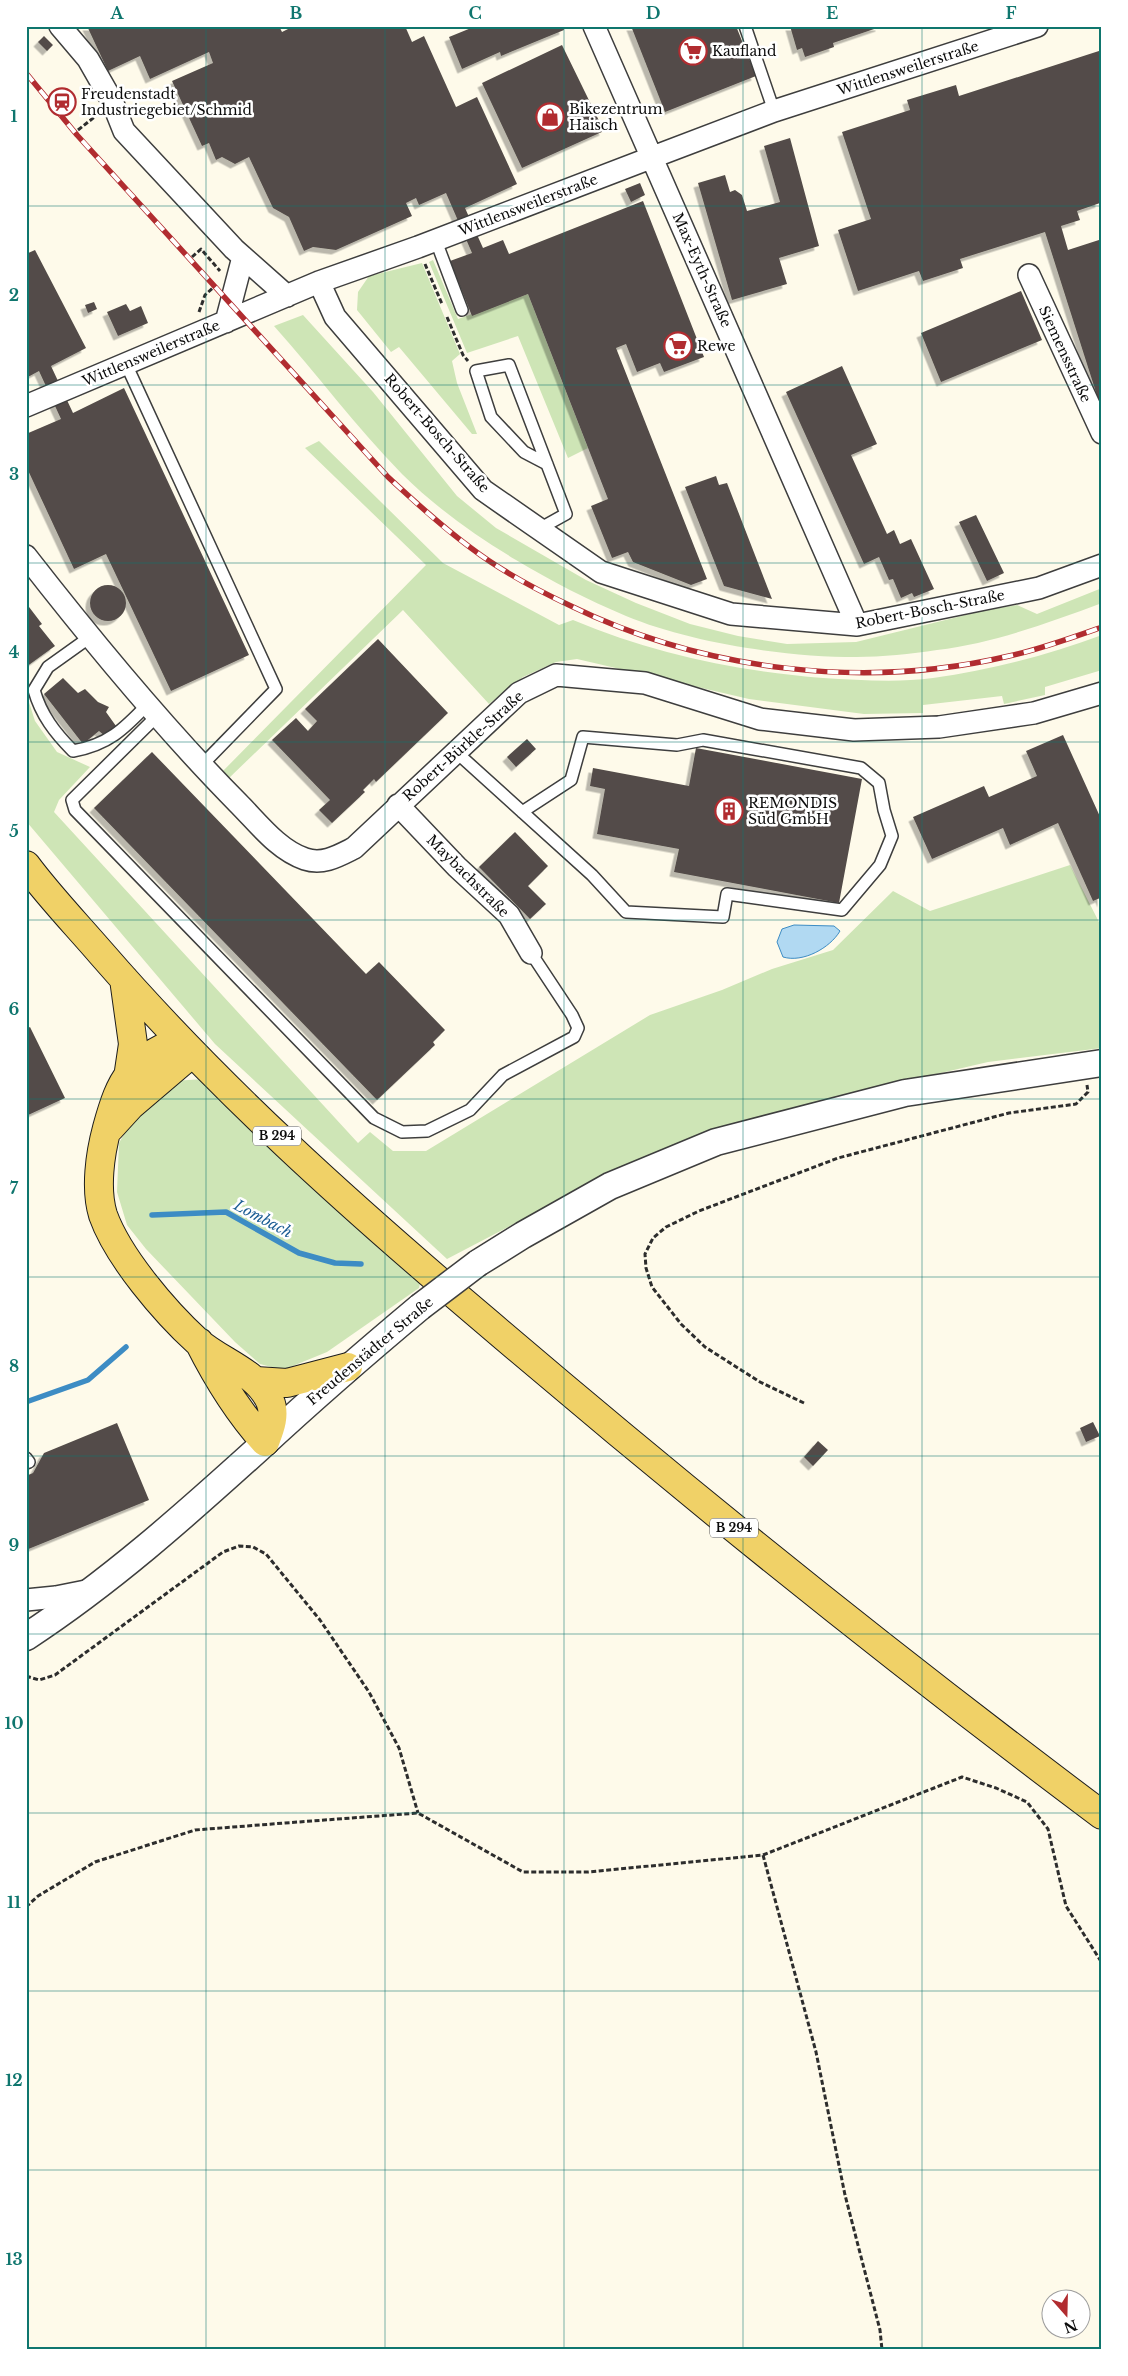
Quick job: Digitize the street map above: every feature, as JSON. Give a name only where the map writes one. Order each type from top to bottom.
[{"type":"main road","name":"B 294","points":[[26,864],[124,979],[186,1047],[376,1228],[618,1434],[793,1577],[1102,1814]]},
{"type":"main road","points":[[124,979],[134,1044],[130,1071],[115,1100],[98,1172],[103,1214],[124,1256],[154,1295],[199,1342],[256,1381],[271,1402],[273,1420],[265,1442],[218,1379],[199,1342]]},
{"type":"main road","points":[[130,1071],[147,1056],[186,1047]]},
{"type":"main road","points":[[106,1133],[186,1047]]},
{"type":"main road","points":[[256,1381],[287,1383],[348,1367]]},
{"type":"street","points":[[60,26],[88,59],[112,101],[124,130],[243,257],[287,296]]},
{"type":"street","name":"Max-Eyth-Straße","points":[[594,26],[653,157],[755,407],[857,625]]},
{"type":"street","name":"Wittlensweilerstraße","points":[[26,406],[320,282],[436,241],[774,111],[1037,26]]},
{"type":"street","points":[[226,322],[243,257]]},
{"type":"street","name":"Siemensstraße","points":[[1029,275],[1102,433]]},
{"type":"street","name":"Robert-Bosch-Straße","points":[[320,282],[336,317],[483,490],[601,572],[731,614],[857,625],[1038,588],[1102,565]]},
{"type":"street","name":"Robert-Bürkle-Straße","points":[[26,557],[151,711],[201,766],[279,844],[305,859],[328,861],[354,848],[455,751],[519,693],[556,675],[645,683],[760,719],[854,730],[939,727],[1034,713],[1102,692]]},
{"type":"street","name":"Maybachstraße","points":[[398,805],[457,867],[509,915],[531,953]]},
{"type":"street","name":"Freudenstädter Straße","points":[[26,1637],[96,1589],[166,1532],[348,1367],[420,1307],[478,1263],[523,1235],[610,1186],[716,1142],[905,1093],[1098,1072]]},
{"type":"street","points":[[26,1600],[56,1597],[96,1589]]},
{"type":"lane","points":[[745,26],[774,111]]},
{"type":"lane","points":[[436,241],[462,310]]},
{"type":"lane","points":[[126,364],[276,690],[201,766]]},
{"type":"lane","points":[[539,529],[566,514],[547,464],[509,365],[476,371],[491,417],[524,452],[547,464]]},
{"type":"lane","points":[[90,637],[48,667],[34,690],[39,708],[58,736],[74,750],[93,748],[151,711]]},
{"type":"lane","points":[[151,711],[72,800],[75,810],[374,1118],[402,1132],[427,1131],[470,1110],[503,1075],[574,1037],[578,1028],[572,1015],[531,953]]},
{"type":"lane","points":[[455,751],[522,812],[592,875],[626,912],[723,917],[727,894],[842,910],[880,865],[892,836],[879,784],[861,768],[703,740],[677,745],[583,737],[571,780],[522,812]]},
{"type":"path","points":[[78,130],[89,120]]},
{"type":"path","points":[[192,257],[201,249],[223,276]]},
{"type":"path","points":[[191,336],[205,295],[219,281]]},
{"type":"path","points":[[804,1403],[760,1382],[704,1347],[681,1324],[652,1287],[646,1268],[645,1254],[653,1238],[666,1227],[699,1211],[838,1158],[1009,1113],[1076,1104],[1088,1092],[1087,1082],[1098,1072]]},
{"type":"path","points":[[26,1676],[39,1680],[55,1674],[223,1552],[239,1546],[253,1547],[266,1554],[320,1620],[369,1692],[399,1748],[418,1813]]},
{"type":"path","points":[[26,1907],[38,1896],[95,1862],[194,1830],[418,1813],[523,1872],[588,1872],[763,1855],[962,1778],[996,1788],[1027,1802],[1048,1829],[1066,1906],[1102,1963]]},
{"type":"path","points":[[763,1855],[816,2052],[844,2195],[880,2330],[882,2350]]},
{"type":"green space","points":[[433,260],[458,319],[528,294],[588,448],[568,458],[518,336],[467,353],[429,262]]},
{"type":"green space","points":[[422,263],[460,354],[452,361],[457,383],[477,434],[472,434],[399,347],[391,352],[357,310],[358,292],[369,276]]},
{"type":"green space","points":[[303,315],[373,392],[457,496],[496,528],[586,580],[636,603],[690,624],[738,636],[787,644],[856,642],[982,611],[1017,605],[1037,614],[1102,588],[1102,603],[1041,625],[979,643],[896,655],[856,657],[770,651],[709,641],[652,626],[570,590],[529,568],[471,531],[415,486],[369,438],[274,326]]},
{"type":"green space","points":[[319,441],[443,563],[559,625],[573,620],[634,642],[727,666],[791,675],[878,681],[919,680],[976,671],[1061,649],[1102,635],[1102,670],[1045,687],[1045,695],[1004,704],[1002,696],[923,705],[923,713],[864,714],[749,699],[577,659],[556,662],[523,677],[489,704],[403,610],[228,779],[222,772],[426,565],[305,448]]},
{"type":"green space","points":[[26,693],[35,721],[57,752],[90,767],[59,800],[54,812],[358,1143],[370,1132],[393,1151],[426,1151],[650,1015],[722,990],[772,969],[833,950],[893,891],[930,911],[1070,865],[1102,928],[1102,1048],[988,1062],[838,1097],[684,1146],[546,1207],[447,1259],[215,1044],[26,821]]},
{"type":"green space","points":[[204,1079],[420,1283],[419,1288],[327,1352],[283,1370],[260,1364],[235,1342],[146,1249],[127,1225],[117,1192],[119,1143],[131,1122],[173,1081]]},
{"type":"water","points":[[794,925],[834,926],[840,931],[830,943],[815,953],[799,958],[783,957],[777,942],[782,929]]},
{"type":"building","points":[[87,26],[279,26],[282,32],[294,26],[405,26],[412,42],[424,36],[456,107],[477,97],[517,184],[465,208],[483,248],[503,240],[509,254],[643,201],[704,357],[664,372],[660,363],[637,372],[626,344],[616,348],[707,579],[691,585],[633,562],[628,552],[612,558],[591,506],[608,499],[528,294],[472,316],[450,261],[472,253],[446,193],[419,205],[416,198],[406,203],[412,216],[336,250],[313,247],[304,251],[289,217],[273,208],[249,157],[235,164],[222,157],[216,160],[209,143],[202,146],[172,81],[213,63],[209,52],[150,79],[140,56],[108,71]]},
{"type":"building","points":[[476,26],[563,26],[564,30],[501,56],[500,52],[462,69],[449,37]]},
{"type":"building","name":"Kaufland","points":[[631,26],[736,26],[756,76],[665,112]]},
{"type":"building","points":[[790,26],[880,27],[833,43],[834,47],[805,57],[802,48],[797,50]]},
{"type":"building","points":[[44,36],[53,45],[47,51],[38,42]]},
{"type":"building","points":[[562,45],[604,131],[522,168],[482,83]]},
{"type":"building","points":[[1102,50],[1102,197],[1099,198],[1100,203],[1077,211],[1080,220],[1061,226],[1068,250],[1102,239],[1101,408],[1045,232],[960,259],[963,268],[923,281],[919,271],[858,291],[838,230],[871,219],[842,132],[910,110],[907,100],[956,85],[959,96]]},
{"type":"building","points":[[790,138],[819,246],[779,258],[787,284],[732,300],[698,183],[725,175],[730,192],[735,190],[742,195],[747,211],[780,202],[764,146]]},
{"type":"building","points":[[640,183],[645,195],[631,202],[625,189]]},
{"type":"building","points":[[35,250],[86,348],[51,366],[73,413],[124,388],[249,655],[171,691],[106,554],[74,569],[26,466],[26,434],[61,419],[39,371],[26,378],[26,254]]},
{"type":"building","points":[[1021,291],[1042,340],[941,382],[921,333]]},
{"type":"building","points":[[94,302],[97,309],[88,313],[85,305]]},
{"type":"building","points":[[126,304],[130,311],[141,306],[148,323],[118,336],[107,312]]},
{"type":"building","points":[[842,366],[877,444],[851,455],[887,534],[894,530],[900,544],[911,539],[934,589],[914,597],[912,593],[901,598],[893,579],[889,580],[879,557],[864,564],[786,392]]},
{"type":"building","points":[[716,476],[719,485],[727,483],[772,599],[724,586],[685,487]]},
{"type":"building","points":[[976,515],[1004,573],[987,581],[959,522]]},
{"type":"building","points":[[108,585],[115,586],[121,590],[125,596],[125,610],[121,616],[115,620],[108,621],[101,620],[95,616],[91,610],[90,603],[91,596],[95,590],[101,586]]},
{"type":"building","points":[[26,603],[42,624],[39,626],[55,646],[26,667]]},
{"type":"building","points":[[378,639],[448,713],[376,782],[374,779],[363,790],[365,792],[332,823],[319,810],[330,800],[272,740],[296,718],[308,731],[317,721],[305,709]]},
{"type":"building","points":[[63,678],[78,693],[85,689],[98,702],[109,707],[106,712],[116,726],[106,737],[99,731],[83,744],[44,694]]},
{"type":"building","points":[[1063,735],[1102,821],[1102,903],[1100,898],[1093,901],[1058,823],[1010,845],[1003,828],[932,859],[913,817],[984,786],[989,797],[1037,776],[1026,751]]},
{"type":"building","points":[[527,739],[536,749],[516,767],[507,757]]},
{"type":"building","name":"REMONDIS Süd GmbH","points":[[696,748],[862,779],[839,903],[674,872],[679,849],[597,834],[605,789],[590,786],[593,768],[689,786]]},
{"type":"building","points":[[152,752],[366,974],[379,962],[445,1030],[433,1042],[435,1045],[377,1100],[94,808]]},
{"type":"building","points":[[515,832],[548,866],[528,886],[546,904],[530,919],[479,867]]},
{"type":"building","points":[[30,1027],[65,1098],[26,1116],[26,1029]]},
{"type":"building","points":[[1093,1422],[1100,1436],[1086,1442],[1080,1428]]},
{"type":"building","points":[[117,1423],[149,1500],[26,1550],[26,1476],[33,1473],[44,1453]]},
{"type":"building","points":[[818,1441],[828,1450],[813,1466],[804,1457]]},
{"type":"waterway","name":"Lombach","points":[[152,1215],[226,1212],[299,1253],[335,1263],[361,1264]]},
{"type":"waterway","name":"Lombach","points":[[26,1402],[88,1380],[126,1347]]},
{"type":"railway","points":[[26,73],[77,135],[388,477],[418,505],[471,548],[507,572],[545,593],[622,628],[676,646],[730,659],[786,668],[842,672],[898,672],[954,666],[1021,653],[1102,627]]},
{"type":"place","name":"Kaufland","points":[[693,51]]},
{"type":"place","name":"Freudenstadt Industriegebiet/Schmid","points":[[62,102]]},
{"type":"place","name":"Bikezentrum Haisch","points":[[550,117]]},
{"type":"place","name":"Rewe","points":[[678,346]]},
{"type":"place","name":"REMONDIS Süd GmbH","points":[[729,811]]}]
